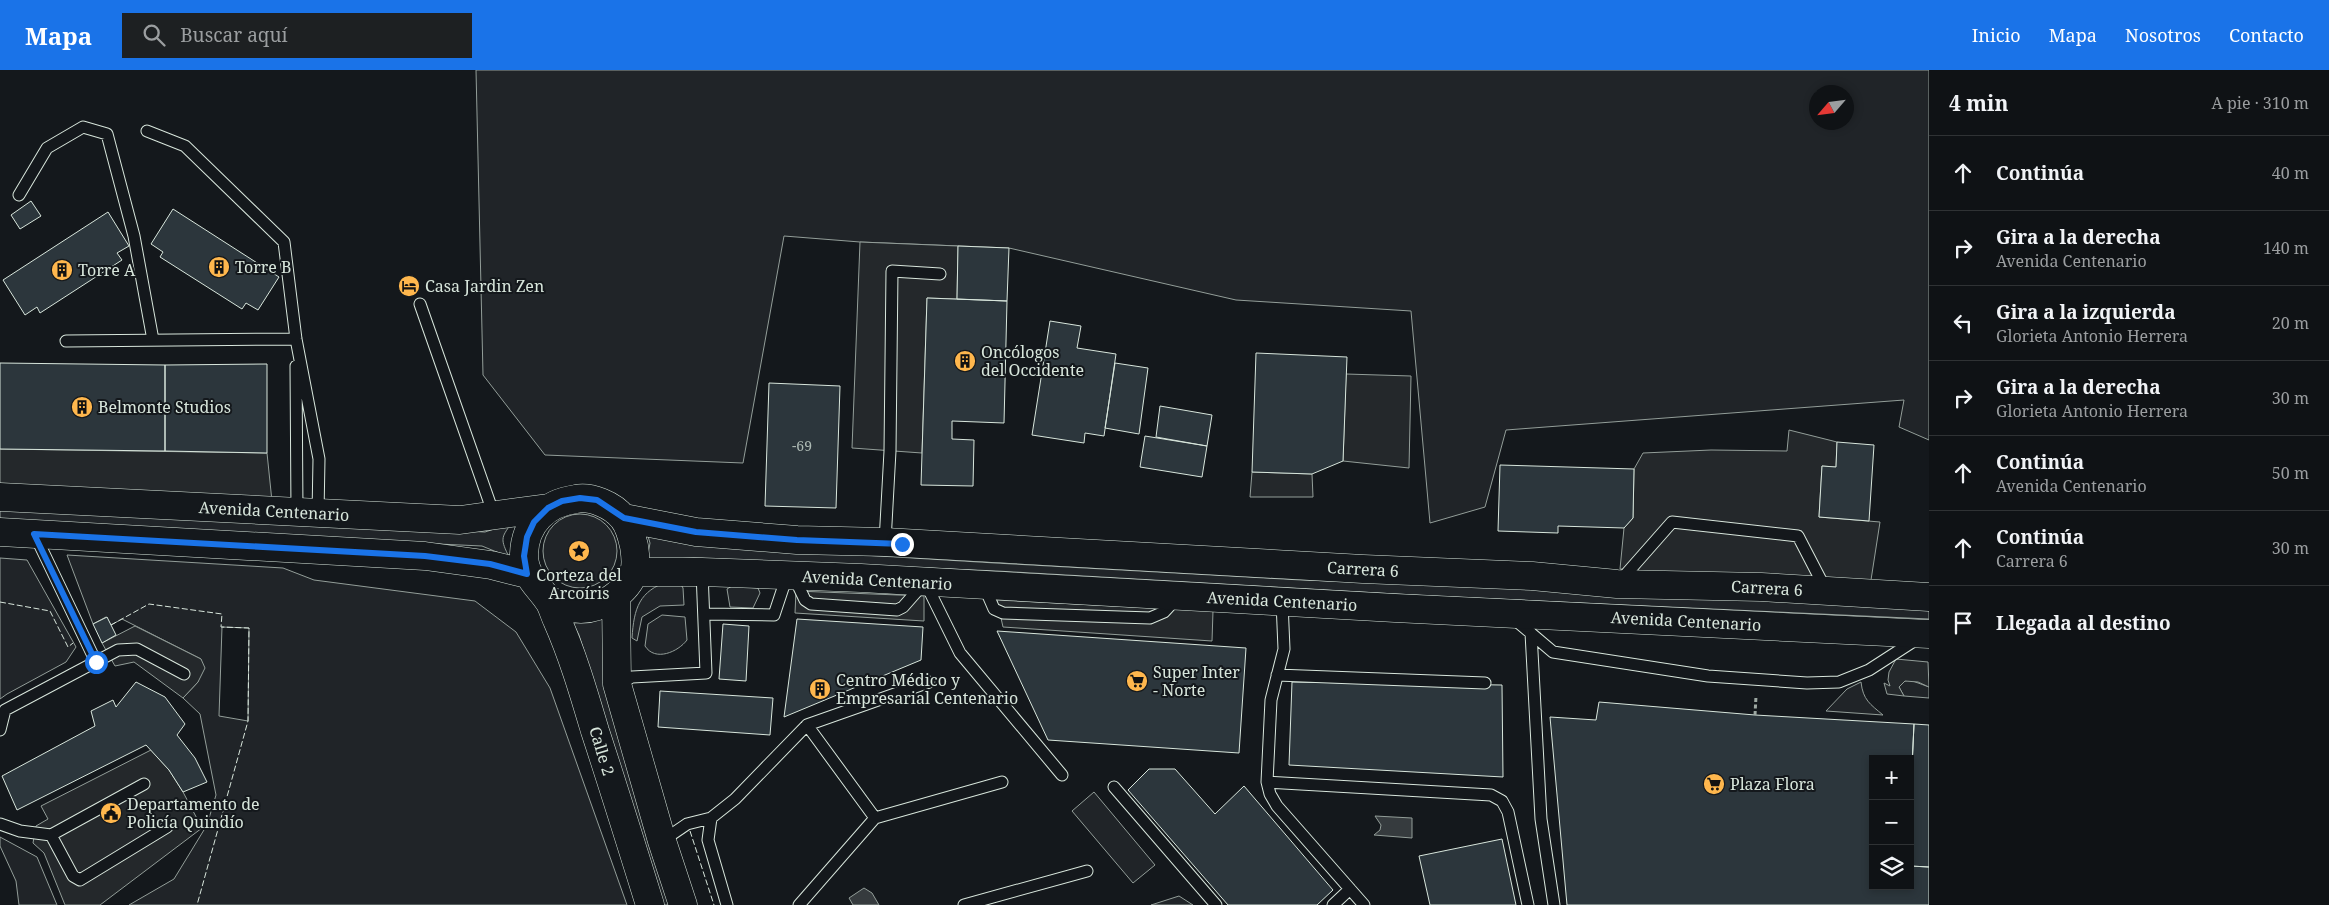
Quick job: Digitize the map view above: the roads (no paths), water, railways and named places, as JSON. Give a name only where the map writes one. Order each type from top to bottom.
[{"type":"main road","name":"Avenida Centenario","points":[[0,497],[460,520],[548,508]]},
{"type":"main road","points":[[580,498],[597,500],[624,518],[632,536],[635,554],[634,572],[616,596],[600,605],[581,609],[562,606],[548,600],[527,574],[524,556],[527,537],[534,522],[548,508],[562,501],[580,498]]},
{"type":"main road","name":"Carrera 6","points":[[624,518],[696,532],[797,540],[886,542],[1372,570],[1532,576],[1617,584],[1704,585],[1929,597]]},
{"type":"main road","points":[[0,532],[425,556],[490,564],[527,574]]},
{"type":"main road","name":"Avenida Centenario","points":[[634,572],[702,572],[984,584],[1927,634]]},
{"type":"main road","name":"Calle 2","points":[[616,596],[616,684],[662,841],[683,905]]},
{"type":"main road","name":"Calle 2","points":[[548,600],[568,643],[650,905]]},
{"type":"lane","points":[[19,195],[47,148],[83,128],[107,134],[134,236],[153,340]]},
{"type":"lane","points":[[147,131],[185,146],[284,242],[296,339],[308,513]]},
{"type":"lane","points":[[886,542],[890,451],[892,271],[940,274]]},
{"type":"lane","points":[[420,304],[495,516]]},
{"type":"lane","points":[[66,341],[296,339]]},
{"type":"lane","points":[[296,339],[319,459],[308,513]]},
{"type":"lane","points":[[1617,584],[1672,522],[1798,536],[1827,591]]},
{"type":"lane","points":[[34,534],[96,662]]},
{"type":"lane","points":[[616,684],[632,677],[706,674],[702,572]]},
{"type":"lane","points":[[704,614],[774,615],[790,576]]},
{"type":"lane","points":[[925,582],[960,653],[1062,775]]},
{"type":"lane","points":[[1282,600],[1284,649],[1276,674],[1271,700],[1267,782],[1270,794],[1277,806],[1364,905]]},
{"type":"lane","points":[[1506,612],[1553,652],[1708,676],[1807,683],[1839,682],[1869,670],[1927,634]]},
{"type":"lane","points":[[1531,633],[1540,819],[1554,905]]},
{"type":"lane","points":[[0,730],[5,710],[118,650],[137,649],[184,674]]},
{"type":"lane","points":[[1276,674],[1485,682]]},
{"type":"lane","points":[[662,841],[688,824],[711,818],[735,799],[807,725],[929,682]]},
{"type":"lane","points":[[807,725],[875,818]]},
{"type":"lane","points":[[799,905],[875,818],[1002,782]]},
{"type":"lane","points":[[1267,782],[1491,795],[1502,801],[1508,812],[1528,905]]},
{"type":"lane","points":[[0,824],[20,831],[51,835],[144,784]]},
{"type":"lane","points":[[1114,787],[1216,905]]},
{"type":"lane","points":[[711,818],[708,840],[727,905]]},
{"type":"lane","points":[[51,835],[73,876],[80,880],[167,827]]},
{"type":"lane","points":[[964,905],[1086,871]]},
{"type":"lane","points":[[1333,905],[1350,889]]},
{"type":"place","name":"Torre B","points":[[219,267]]},
{"type":"place","name":"Torre A","points":[[62,270]]},
{"type":"place","name":"Casa Jardin Zen","points":[[409,286]]},
{"type":"place","name":"Oncólogos del Occidente","points":[[965,361]]},
{"type":"place","name":"Belmonte Studios","points":[[82,407]]},
{"type":"place","name":"Corteza del Arcoíris","points":[[579,551]]},
{"type":"place","name":"Super Inter - Norte","points":[[1137,681]]},
{"type":"place","name":"Centro Médico y Empresarial Centenario","points":[[820,689]]},
{"type":"place","name":"Plaza Flora","points":[[1714,784]]},
{"type":"place","name":"Departamento de Policía Quindío","points":[[111,813]]}]
